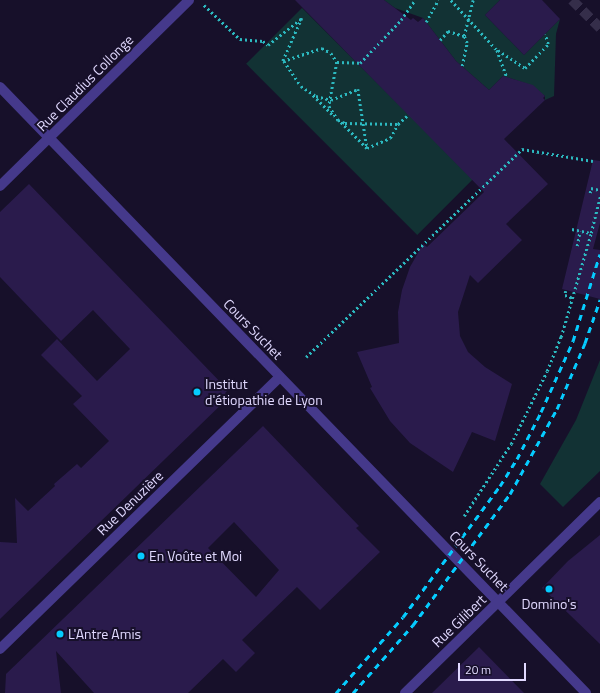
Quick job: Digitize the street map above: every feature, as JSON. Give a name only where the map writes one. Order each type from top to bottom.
[{"type":"street","name":"Rue Claudius Collonge","points":[[0,186],[189,0]]},
{"type":"street","name":"Cours Suchet","points":[[0,88],[586,693]]},
{"type":"street","name":"Rue Denuzière","points":[[0,649],[280,377]]},
{"type":"street","name":"Rue Gilibert","points":[[405,693],[600,502]]},
{"type":"path","points":[[199,0],[240,39],[263,41],[268,45],[302,18],[283,61]]},
{"type":"path","points":[[426,22],[438,0]]},
{"type":"path","points":[[451,0],[497,50],[525,68],[548,44],[545,34]]},
{"type":"path","points":[[462,66],[467,43],[464,36],[473,0]]},
{"type":"path","points":[[337,62],[360,63],[401,20],[413,1]]},
{"type":"path","points":[[440,40],[448,31],[464,36]]},
{"type":"path","points":[[283,61],[322,48],[331,53],[337,62],[329,106],[338,120],[345,123],[398,124]]},
{"type":"path","points":[[497,50],[507,78]]},
{"type":"path","points":[[283,61],[301,86],[331,100],[358,89],[367,148]]},
{"type":"path","points":[[308,90],[367,148]]},
{"type":"path","points":[[367,148],[390,138],[398,124],[407,116]]},
{"type":"path","points":[[306,357],[522,148],[593,161]]},
{"type":"path","points":[[590,193],[591,188],[600,190]]},
{"type":"path","points":[[464,516],[490,479],[530,409],[561,337],[591,234],[600,196]]},
{"type":"path","points":[[572,229],[591,234]]},
{"type":"path","points":[[577,246],[580,231]]},
{"type":"path","points":[[566,291],[565,295],[573,298]]},
{"type":"green space","points":[[384,0],[500,0],[485,15],[524,55],[560,19],[556,34],[554,96],[545,100],[545,96],[528,84],[503,76],[489,90],[456,61],[423,18],[395,8]]},
{"type":"green space","points":[[302,8],[473,179],[417,235],[246,64]]},
{"type":"green space","points":[[600,360],[600,471],[563,507],[540,484],[576,420]]},
{"type":"building","points":[[295,0],[384,0],[411,20],[413,18],[418,22],[423,18],[456,61],[489,90],[503,76],[533,85],[545,96],[543,98],[545,100],[504,139],[548,184],[506,224],[522,240],[478,283],[470,275],[458,312],[460,336],[468,352],[485,367],[512,384],[495,441],[472,432],[453,472],[410,443],[390,421],[370,388],[372,387],[357,352],[399,343],[398,312],[402,290],[410,267],[423,244],[427,247],[484,192]]},
{"type":"building","points":[[500,0],[542,0],[560,19],[524,55],[485,15]]},
{"type":"building","points":[[593,160],[600,161],[600,223],[593,249],[600,250],[600,299],[562,289]]},
{"type":"building","points":[[29,184],[228,390],[225,393],[228,398],[0,619],[0,542],[17,543],[15,498],[28,511],[55,486],[54,484],[77,464],[81,468],[109,441],[73,404],[82,396],[41,355],[57,339],[97,381],[130,349],[93,310],[61,341],[0,277],[0,212]]},
{"type":"building","points":[[263,426],[359,526],[356,528],[380,552],[320,610],[297,587],[242,640],[255,653],[236,672],[223,659],[188,693],[94,693],[56,651],[61,693],[5,693],[6,674]],"holes":[[[234,522],[279,570],[256,597],[208,548]]]},
{"type":"building","points":[[600,535],[600,644],[542,588],[568,561]]},
{"type":"building","points":[[479,647],[524,693],[432,693]]},
{"type":"tunnel","points":[[572,0],[600,28]]},
{"type":"railway","points":[[336,693],[403,617],[500,486],[517,459],[541,412],[573,341],[600,254]]},
{"type":"railway","points":[[353,693],[413,625],[510,494],[557,409],[585,343],[600,300]]},
{"type":"place","name":"Institut d'étiopathie de Lyon","points":[[197,392]]},
{"type":"place","name":"En Voûte et Moi","points":[[141,556]]},
{"type":"place","name":"Domino's","points":[[549,589]]},
{"type":"place","name":"L'Antre Amis","points":[[60,634]]}]
